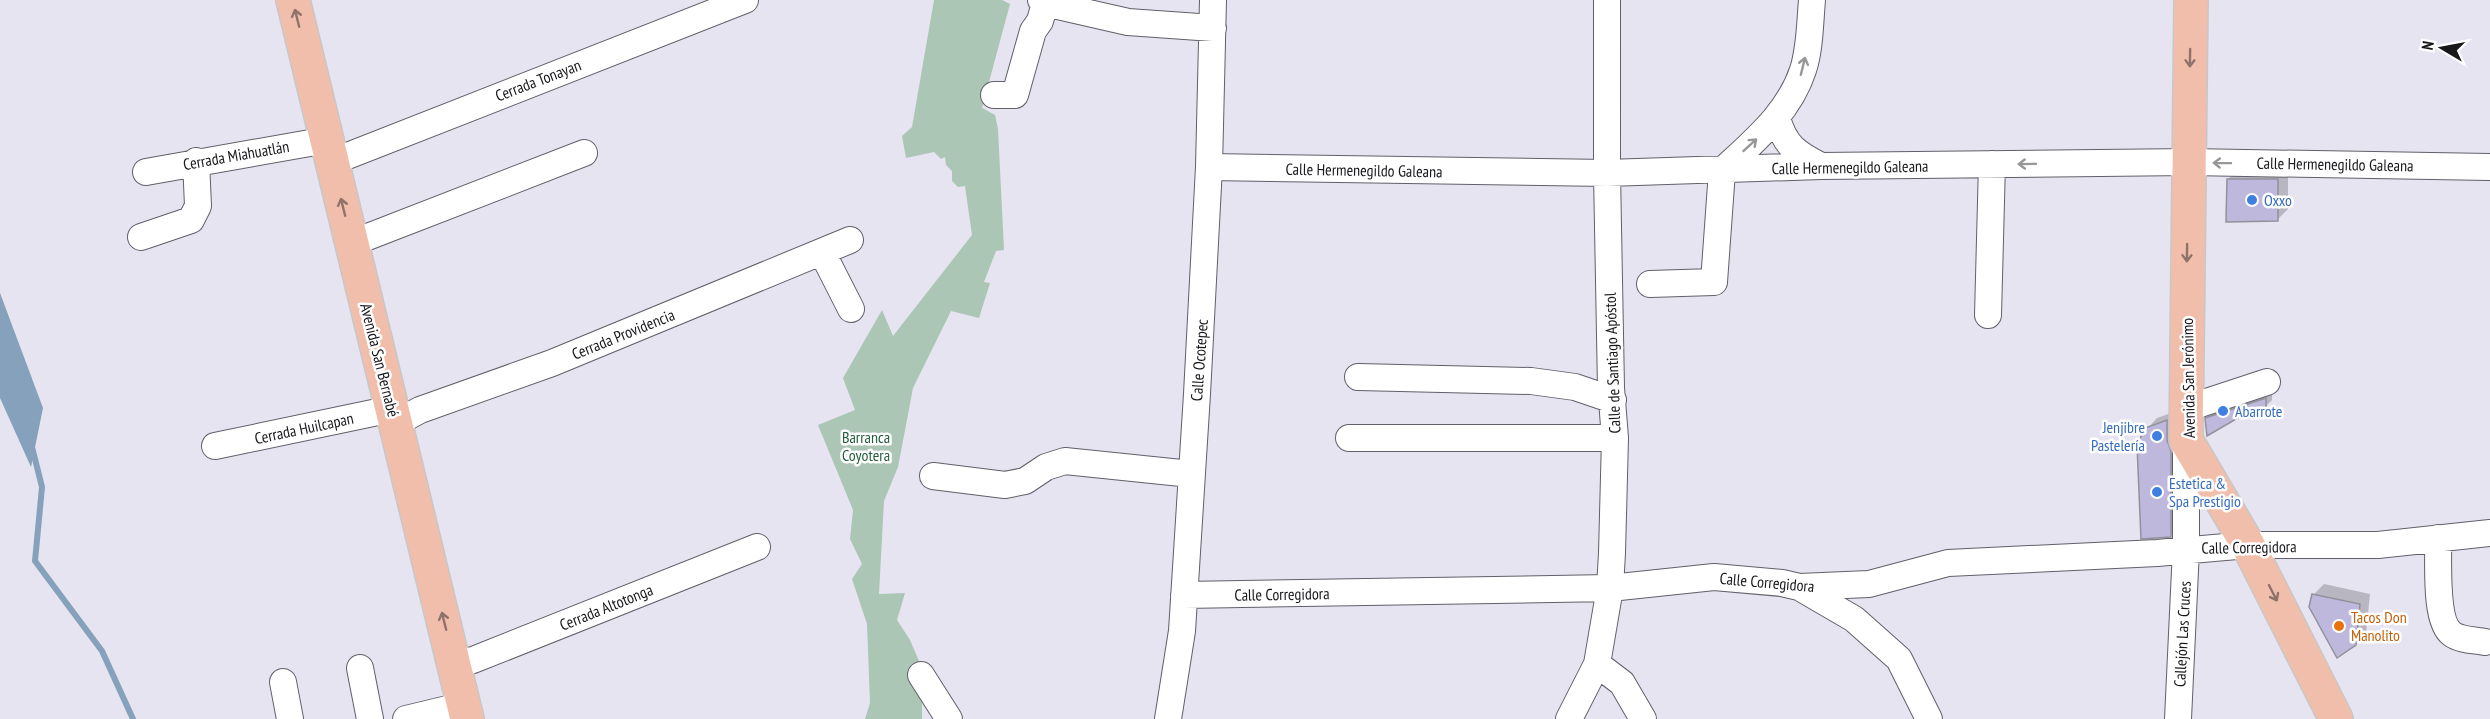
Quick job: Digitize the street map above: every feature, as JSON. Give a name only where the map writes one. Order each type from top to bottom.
[{"type":"main road","name":"Avenida San Bernabé","points":[[293,0],[466,712]]},
{"type":"main road","name":"Avenida San Jerónimo","points":[[2191,0],[2185,424],[2336,719]]},
{"type":"street","name":"Cerrada Tonayan","points":[[329,151],[745,0]]},
{"type":"street","name":"Calle Ocotepec","points":[[1168,719],[1184,595],[1209,167],[1213,0]]},
{"type":"street","name":"Calle de Santiago Apóstol","points":[[1569,719],[1597,664],[1610,588],[1615,438],[1607,173],[1607,0]]},
{"type":"street","points":[[1650,284],[1714,282],[1722,171],[1777,118],[1794,91],[1804,68],[1812,0]]},
{"type":"street","points":[[994,95],[1015,95],[1033,31],[1040,21],[1043,2],[1128,22],[1213,28]]},
{"type":"street","points":[[1777,118],[1782,138],[1799,154],[1821,166]]},
{"type":"street","name":"Cerrada Miahuatlán","points":[[146,172],[196,161],[329,151]]},
{"type":"street","points":[[352,243],[584,153]]},
{"type":"street","points":[[141,237],[191,220],[198,206],[196,161]]},
{"type":"street","name":"Calle Hermenegildo Galeana","points":[[1209,167],[1607,173],[1821,166],[2189,162],[2490,167]]},
{"type":"street","points":[[1988,315],[1992,164]]},
{"type":"street","name":"Cerrada Providencia","points":[[394,416],[420,410],[552,363],[850,240]]},
{"type":"street","points":[[822,252],[851,309]]},
{"type":"street","points":[[1358,377],[1531,381],[1575,387],[1613,400]]},
{"type":"street","points":[[2185,424],[2267,382]]},
{"type":"street","name":"Cerrada Huilcapan","points":[[215,446],[394,416]]},
{"type":"street","name":"Callejón Las Cruces","points":[[2178,719],[2187,549],[2185,424]]},
{"type":"street","points":[[1349,438],[1615,438]]},
{"type":"street","points":[[933,476],[1005,485],[1025,481],[1046,467],[1065,461],[1191,474]]},
{"type":"street","name":"Calle Corregidora","points":[[1184,595],[1610,588],[1714,577],[1782,583],[1799,587],[1869,585],[1948,563],[2157,553],[2248,544],[2378,545],[2490,533]]},
{"type":"street","points":[[2438,538],[2440,611],[2444,627],[2454,636],[2485,642]]},
{"type":"street","name":"Cerrada Altotonga","points":[[454,664],[473,660],[757,547]]},
{"type":"street","points":[[1799,587],[1854,619],[1899,659],[1929,719]]},
{"type":"street","points":[[1597,664],[1622,683],[1643,719]]},
{"type":"street","points":[[360,668],[370,719]]},
{"type":"street","points":[[921,675],[949,719]]},
{"type":"street","points":[[283,682],[290,719]]},
{"type":"street","points":[[406,719],[466,712]]},
{"type":"green space","name":"Barranca Coyotera","points":[[934,0],[1002,0],[1010,4],[982,108],[995,115],[998,129],[1004,250],[996,251],[984,282],[990,283],[979,318],[951,311],[913,388],[898,467],[884,501],[879,594],[905,593],[897,620],[910,640],[928,682],[922,701],[922,719],[865,719],[870,703],[867,624],[852,579],[862,564],[850,539],[853,510],[818,425],[855,410],[843,378],[882,310],[893,336],[972,235],[965,186],[958,187],[952,181],[952,171],[946,165],[945,157],[941,159],[934,152],[906,158],[902,136],[912,127]]},
{"type":"water","points":[[0,293],[43,408],[31,467],[0,398]]},
{"type":"building","name":"Oxxo","points":[[2227,179],[2278,179],[2278,221],[2226,222]]},
{"type":"building","points":[[2266,398],[2266,409],[2248,412],[2207,436],[2205,418]]},
{"type":"building","name":"Estetica & Spa Prestigio","points":[[2167,420],[2167,440],[2171,451],[2171,537],[2141,539],[2137,445],[2145,428]]},
{"type":"building","name":"Tacos Don Manolito","points":[[2312,594],[2360,604],[2356,645],[2337,658],[2309,607]]},
{"type":"waterway","points":[[32,447],[42,487],[35,561],[102,651],[133,719]]},
{"type":"place","name":"Oxxo","points":[[2252,200]]},
{"type":"place","name":"Abarrote","points":[[2223,411]]},
{"type":"place","name":"Jenjibre Pastelería","points":[[2157,436]]},
{"type":"place","name":"Estetica & Spa Prestigio","points":[[2157,492]]},
{"type":"place","name":"Tacos Don Manolito","points":[[2339,626]]}]
